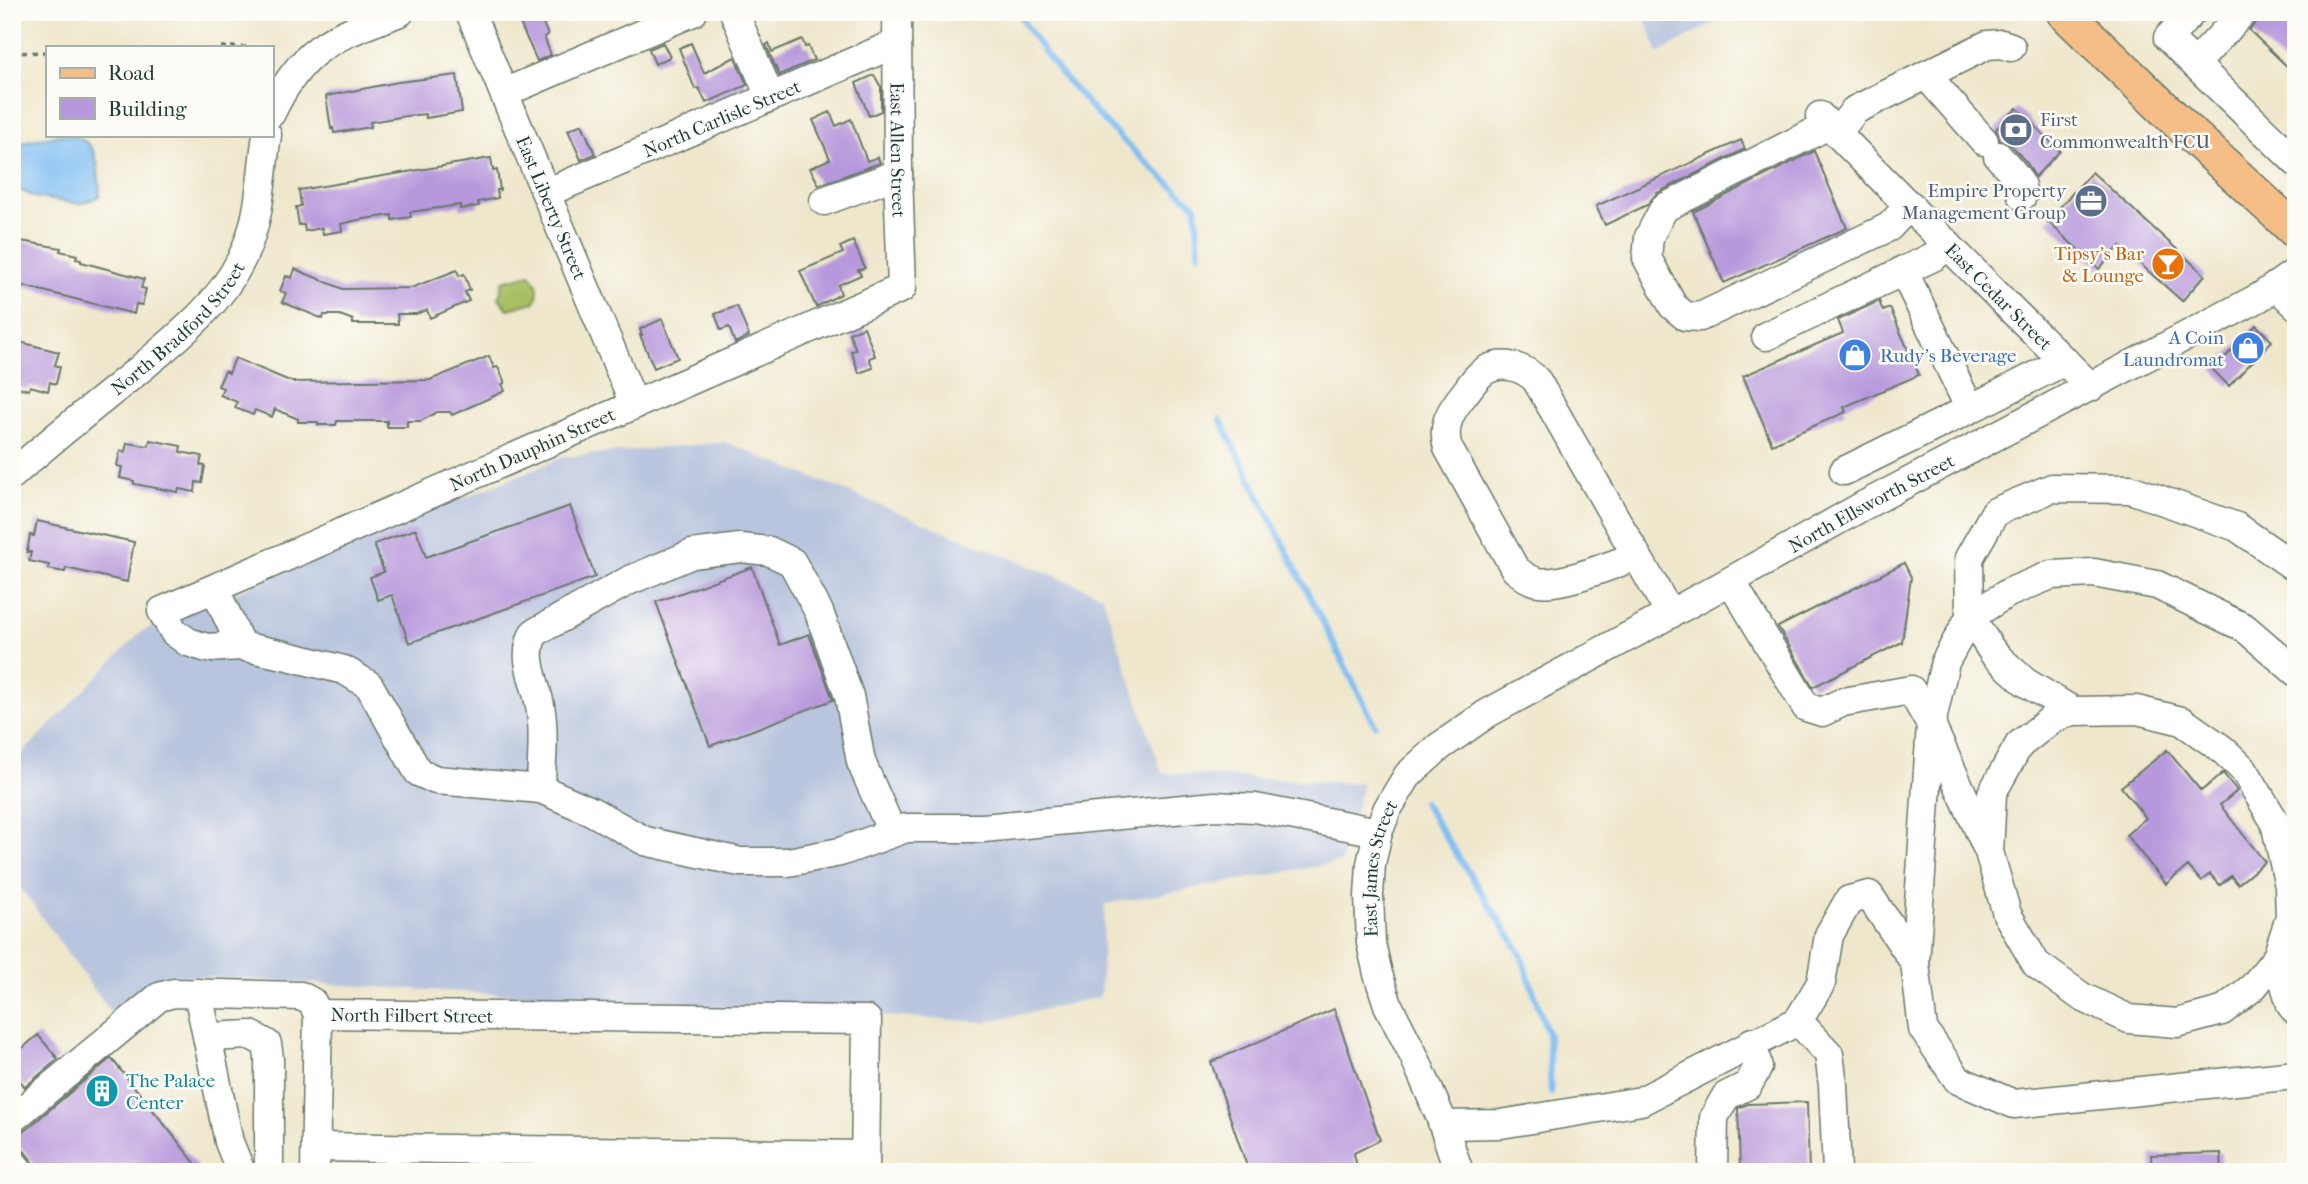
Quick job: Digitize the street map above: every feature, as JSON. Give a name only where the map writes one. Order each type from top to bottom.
[{"type":"main road","points":[[2064,12],[2296,231]]},
{"type":"street","points":[[273,104],[279,78],[327,42],[400,12]]},
{"type":"street","name":"East Liberty Street","points":[[470,12],[634,404]]},
{"type":"street","points":[[504,93],[693,12]]},
{"type":"street","points":[[734,12],[770,97]]},
{"type":"street","name":"East Allen Street","points":[[897,12],[902,288]]},
{"type":"street","points":[[2192,12],[2168,38],[2296,162]]},
{"type":"street","points":[[2195,64],[2243,12]]},
{"type":"street","name":"North Carlisle Street","points":[[546,193],[897,43]]},
{"type":"street","points":[[1910,205],[1889,227],[1700,317],[1685,316],[1674,306],[1647,258],[1648,237],[1664,208],[1987,45],[2002,44],[2011,47]]},
{"type":"street","points":[[1926,75],[2019,181],[2023,190],[2022,196]]},
{"type":"street","name":"East Cedar Street","points":[[1829,124],[2091,387]]},
{"type":"street","name":"North Bradford Street","points":[[12,475],[188,329],[227,285],[242,258],[252,231],[261,195],[267,136]]},
{"type":"street","points":[[824,201],[898,174]]},
{"type":"street","points":[[1766,337],[1935,256],[1947,243]]},
{"type":"street","points":[[1903,270],[1970,409]]},
{"type":"street","name":"North Dauphin Street","points":[[241,646],[207,648],[188,642],[174,632],[162,611],[902,288]]},
{"type":"street","name":"North Ellsworth Street","points":[[1450,739],[1488,713],[1861,507],[2260,297],[2289,288]]},
{"type":"street","points":[[1844,471],[2065,361]]},
{"type":"street","points":[[1637,556],[1557,582],[1540,583],[1525,578],[1515,569],[1445,438],[1446,423],[1452,409],[1477,377],[1489,368],[1516,367],[1529,371],[1537,382],[1637,556],[1670,614]]},
{"type":"street","points":[[2073,711],[2025,682],[1994,654],[1970,617],[1969,558],[1995,512],[2052,488],[2130,489],[2237,527],[2296,568]]},
{"type":"street","points":[[541,789],[541,712],[527,646],[534,633],[628,581],[692,554],[740,548],[769,551],[792,562],[819,612],[849,696],[862,762],[892,832]]},
{"type":"street","points":[[2296,672],[2245,628],[2158,584],[2094,573],[2051,575],[2008,593],[1970,617],[1945,662],[1931,726],[1915,963],[1923,1029],[1958,1080],[2014,1104],[2296,1075]]},
{"type":"street","points":[[1731,581],[1806,708],[1822,712],[1843,702],[1910,690],[1931,726],[1989,852],[2007,914],[2036,964],[2082,997],[2129,1019],[2177,1023],[2222,1011],[2253,987],[2277,957],[2290,917],[2287,875],[2275,822],[2244,770],[2222,749],[2182,721],[2137,709],[2073,711],[2052,719],[2019,745],[1992,793],[1989,852]]},
{"type":"street","points":[[215,589],[241,646],[344,670],[369,685],[418,772],[436,780],[541,789],[591,811],[645,841],[740,862],[788,862],[840,852],[906,828],[983,828],[1215,806],[1255,808],[1378,832]]},
{"type":"street","name":"East James Street","points":[[1450,739],[1408,775],[1388,808],[1378,832],[1371,864],[1369,896],[1371,943],[1388,1005],[1414,1056],[1460,1172]]},
{"type":"street","points":[[1443,1125],[1501,1124],[1641,1101],[1752,1042],[1798,1021],[1821,983],[1829,935],[1849,900],[1869,895],[1915,963]]},
{"type":"street","points":[[2277,957],[2291,1005],[2296,1011]]},
{"type":"street","name":"North Filbert Street","points":[[12,1119],[154,1000],[174,993],[301,996],[312,1002],[318,1014],[867,1020],[865,1164]]},
{"type":"street","points":[[198,993],[229,1142],[241,1172]]},
{"type":"street","points":[[318,1014],[316,1159],[865,1164]]},
{"type":"street","points":[[1798,1021],[1829,1054],[1837,1172]]},
{"type":"street","points":[[208,1037],[251,1035],[267,1044],[270,1172]]},
{"type":"street","points":[[1713,1172],[1714,1117],[1726,1096],[1748,1085],[1758,1066],[1752,1042]]},
{"type":"street","points":[[12,1162],[20,1172]]},
{"type":"path","points":[[12,53],[46,52]]},
{"type":"shaded area","points":[[1643,12],[1734,12],[1658,54]]},
{"type":"shaded area","points":[[725,442],[1102,595],[1162,773],[1363,784],[1341,862],[1105,904],[1100,997],[986,1022],[170,975],[113,1016],[12,876],[12,764],[142,631],[563,457]]},
{"type":"green space","points":[[530,274],[538,287],[535,302],[508,309],[499,298],[503,281]]},
{"type":"water","points":[[53,136],[72,136],[82,140],[89,145],[97,162],[100,196],[80,204],[34,197],[12,186],[12,144]]},
{"type":"building","points":[[522,12],[538,12],[548,35],[544,37],[551,55],[537,61],[518,19],[524,17]]},
{"type":"building","points":[[2266,12],[2296,12],[2296,75],[2249,30]]},
{"type":"building","points":[[802,39],[814,60],[779,75],[766,45],[769,43],[772,52]]},
{"type":"building","points":[[663,43],[670,57],[655,64],[649,49]]},
{"type":"building","points":[[691,43],[704,73],[735,57],[747,85],[706,103],[699,88],[695,89],[679,48]]},
{"type":"building","points":[[457,75],[462,112],[426,118],[425,114],[406,116],[370,122],[371,127],[334,133],[333,128],[331,129],[326,96],[398,82]]},
{"type":"building","points":[[874,75],[881,87],[881,111],[869,116],[856,83]]},
{"type":"building","points":[[2017,108],[2060,151],[2035,177],[2011,145],[2000,140],[1996,129]]},
{"type":"building","points":[[830,112],[836,126],[851,119],[867,161],[878,157],[880,163],[819,185],[810,168],[830,159],[813,120]]},
{"type":"building","points":[[582,124],[595,154],[581,160],[568,130]]},
{"type":"building","points":[[1741,140],[1745,149],[1657,193],[1647,205],[1605,225],[1596,206]]},
{"type":"building","points":[[1814,151],[1847,228],[1724,283],[1693,212]]},
{"type":"building","points":[[491,158],[493,171],[497,170],[500,190],[497,190],[498,198],[478,202],[479,206],[460,209],[460,205],[410,212],[411,217],[392,220],[392,215],[358,220],[341,224],[342,231],[323,234],[322,228],[305,231],[304,225],[299,225],[296,207],[301,206],[299,190]]},
{"type":"building","points":[[2092,172],[2205,275],[2182,301],[2120,246],[2099,269],[2047,221]]},
{"type":"building","points":[[21,241],[61,248],[60,251],[77,255],[76,259],[81,262],[144,279],[141,288],[146,289],[142,305],[136,304],[134,314],[12,283],[12,264],[17,243],[20,244]]},
{"type":"building","points":[[853,241],[865,268],[858,270],[861,275],[838,285],[841,294],[816,307],[800,271],[843,253],[840,247]]},
{"type":"building","points":[[295,269],[343,289],[411,288],[457,270],[459,276],[464,274],[470,290],[465,292],[469,301],[430,318],[427,310],[416,314],[397,314],[398,324],[353,324],[353,320],[340,315],[324,315],[323,319],[282,302],[286,293],[280,291],[286,276],[292,278]]},
{"type":"building","points":[[1879,301],[1883,311],[1890,308],[1919,375],[1844,407],[1846,412],[1772,444],[1743,376],[1843,333],[1838,320]]},
{"type":"building","points":[[737,306],[749,336],[735,343],[729,327],[721,330],[715,314]]},
{"type":"building","points":[[662,319],[678,358],[654,368],[640,329]]},
{"type":"building","points":[[2256,325],[2272,341],[2229,386],[2213,370]]},
{"type":"building","points":[[864,327],[875,356],[869,358],[873,368],[859,373],[851,351],[856,350],[849,333]]},
{"type":"building","points":[[12,340],[59,352],[55,365],[60,367],[56,384],[50,382],[48,391],[30,386],[29,390],[12,386]]},
{"type":"building","points":[[489,356],[494,368],[498,367],[505,383],[502,384],[505,391],[452,415],[450,412],[437,412],[421,421],[407,421],[407,427],[387,427],[387,421],[337,421],[336,425],[318,425],[318,422],[298,422],[298,419],[275,409],[272,417],[255,410],[253,415],[235,408],[237,402],[220,395],[223,388],[218,386],[225,371],[229,373],[235,358],[292,382],[430,380]]},
{"type":"building","points":[[150,440],[181,446],[180,452],[202,456],[200,465],[205,466],[202,483],[196,482],[195,492],[179,489],[178,492],[134,484],[134,481],[120,478],[122,467],[117,466],[120,451],[125,452],[127,443],[149,446]]},
{"type":"building","points":[[570,506],[595,577],[409,643],[392,595],[378,600],[370,577],[384,572],[374,544],[416,529],[426,557]]},
{"type":"building","points":[[37,521],[134,542],[127,582],[66,568],[65,572],[48,569],[49,565],[29,561],[31,552],[27,552],[30,535],[34,536]]},
{"type":"building","points":[[1904,563],[1911,577],[1902,642],[1813,687],[1778,627]]},
{"type":"building","points":[[752,567],[780,645],[809,634],[833,700],[710,746],[656,602]]},
{"type":"building","points":[[2167,750],[2201,791],[2223,773],[2237,791],[2220,805],[2265,862],[2238,884],[2231,876],[2220,885],[2210,874],[2201,881],[2188,866],[2166,884],[2126,835],[2146,818],[2121,787]]},
{"type":"building","points":[[1334,1009],[1380,1140],[1354,1153],[1358,1172],[1249,1172],[1211,1062]]},
{"type":"building","points":[[38,1035],[58,1059],[25,1087],[12,1071],[12,1057]]},
{"type":"building","name":"The Palace Center","points":[[111,1058],[202,1172],[36,1172],[33,1162],[25,1152],[12,1146],[12,1135],[23,1132]]},
{"type":"building","points":[[1807,1102],[1809,1172],[1740,1172],[1738,1108],[1748,1104]]},
{"type":"building","points":[[2221,1153],[2222,1172],[2152,1172],[2151,1155]]},
{"type":"waterway","points":[[1018,12],[1054,65],[1076,91],[1123,140],[1196,206],[1199,253]]},
{"type":"waterway","points":[[1220,419],[1375,725]]},
{"type":"waterway","points":[[1423,802],[1520,952],[1548,1034],[1551,1093]]},
{"type":"railway","points":[[100,12],[145,12]]},
{"type":"place","name":"First Commonwealth FCU","points":[[2016,130]]},
{"type":"place","name":"Empire Property Management Group","points":[[2091,201]]},
{"type":"place","name":"Tipsy's Bar & Lounge","points":[[2168,264]]},
{"type":"place","name":"A Coin Laundromat","points":[[2248,348]]},
{"type":"place","name":"Rudy's Beverage","points":[[1855,355]]},
{"type":"place","name":"The Palace Center","points":[[102,1091]]}]
